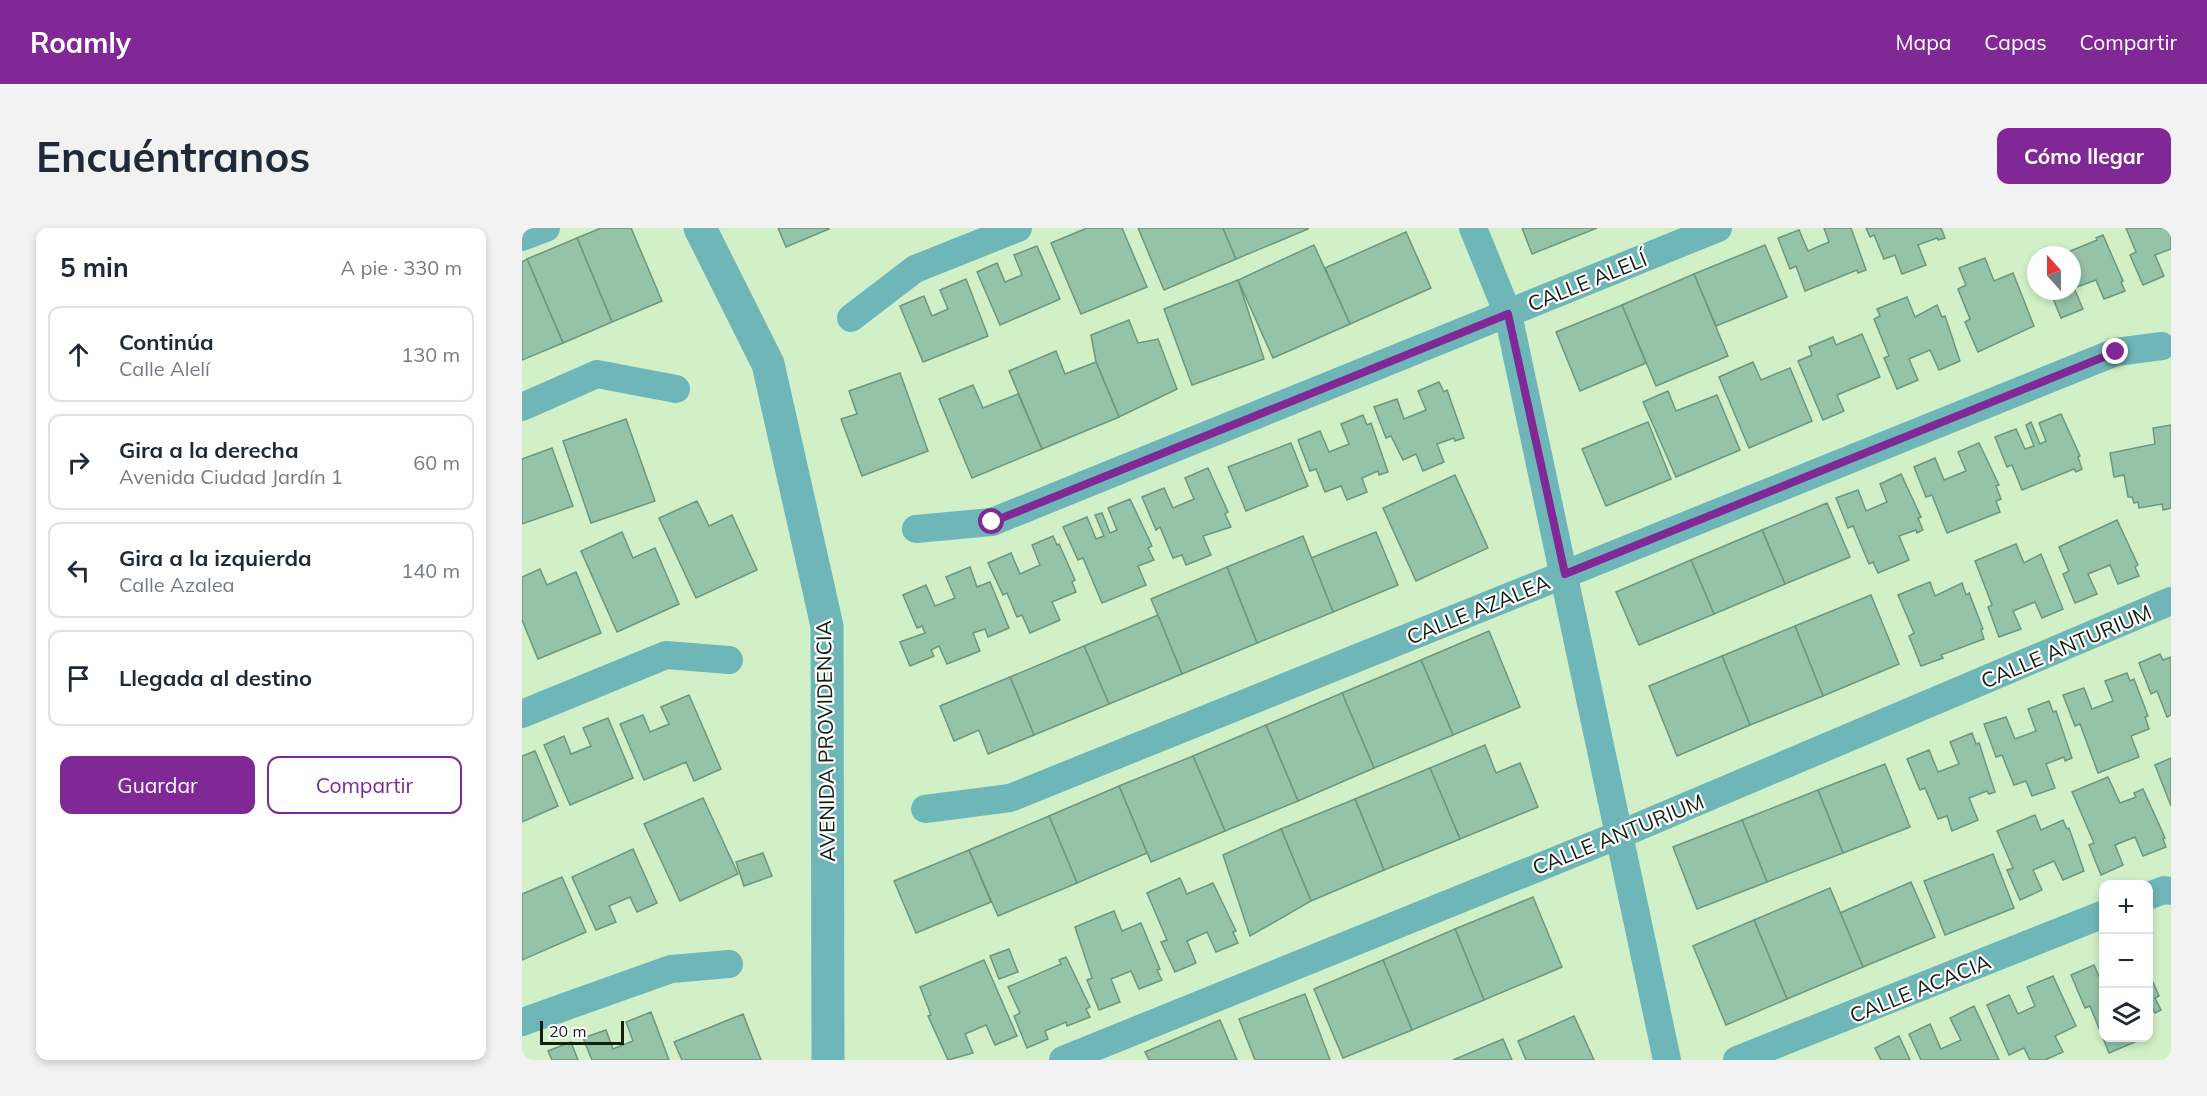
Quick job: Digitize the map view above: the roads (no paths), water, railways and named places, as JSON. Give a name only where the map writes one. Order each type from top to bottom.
[{"type":"street","points":[[522,237],[546,228]]},
{"type":"street","name":"AVENIDA PROVIDENCIA","points":[[700,228],[768,364],[827,626],[828,1060]]},
{"type":"street","points":[[850,318],[915,270],[1018,228]]},
{"type":"street","points":[[1473,228],[1508,314],[1621,834],[1667,1060]]},
{"type":"street","name":"CALLE ALELÍ","points":[[916,529],[992,522],[1718,228]]},
{"type":"street","name":"CALLE AZALEA","points":[[925,809],[1011,798],[2116,352],[2162,346]]},
{"type":"street","points":[[522,406],[597,374],[676,389]]},
{"type":"street","name":"CALLE ANTURIUM","points":[[1063,1060],[1621,834],[2171,601]]},
{"type":"street","points":[[522,714],[666,655],[729,660]]},
{"type":"street","points":[[2153,894],[2164,890],[2171,891]]},
{"type":"street","name":"CALLE ACACIA","points":[[1737,1060],[1785,1052],[2099,916]]},
{"type":"street","points":[[522,1022],[672,969],[729,964]]}]
